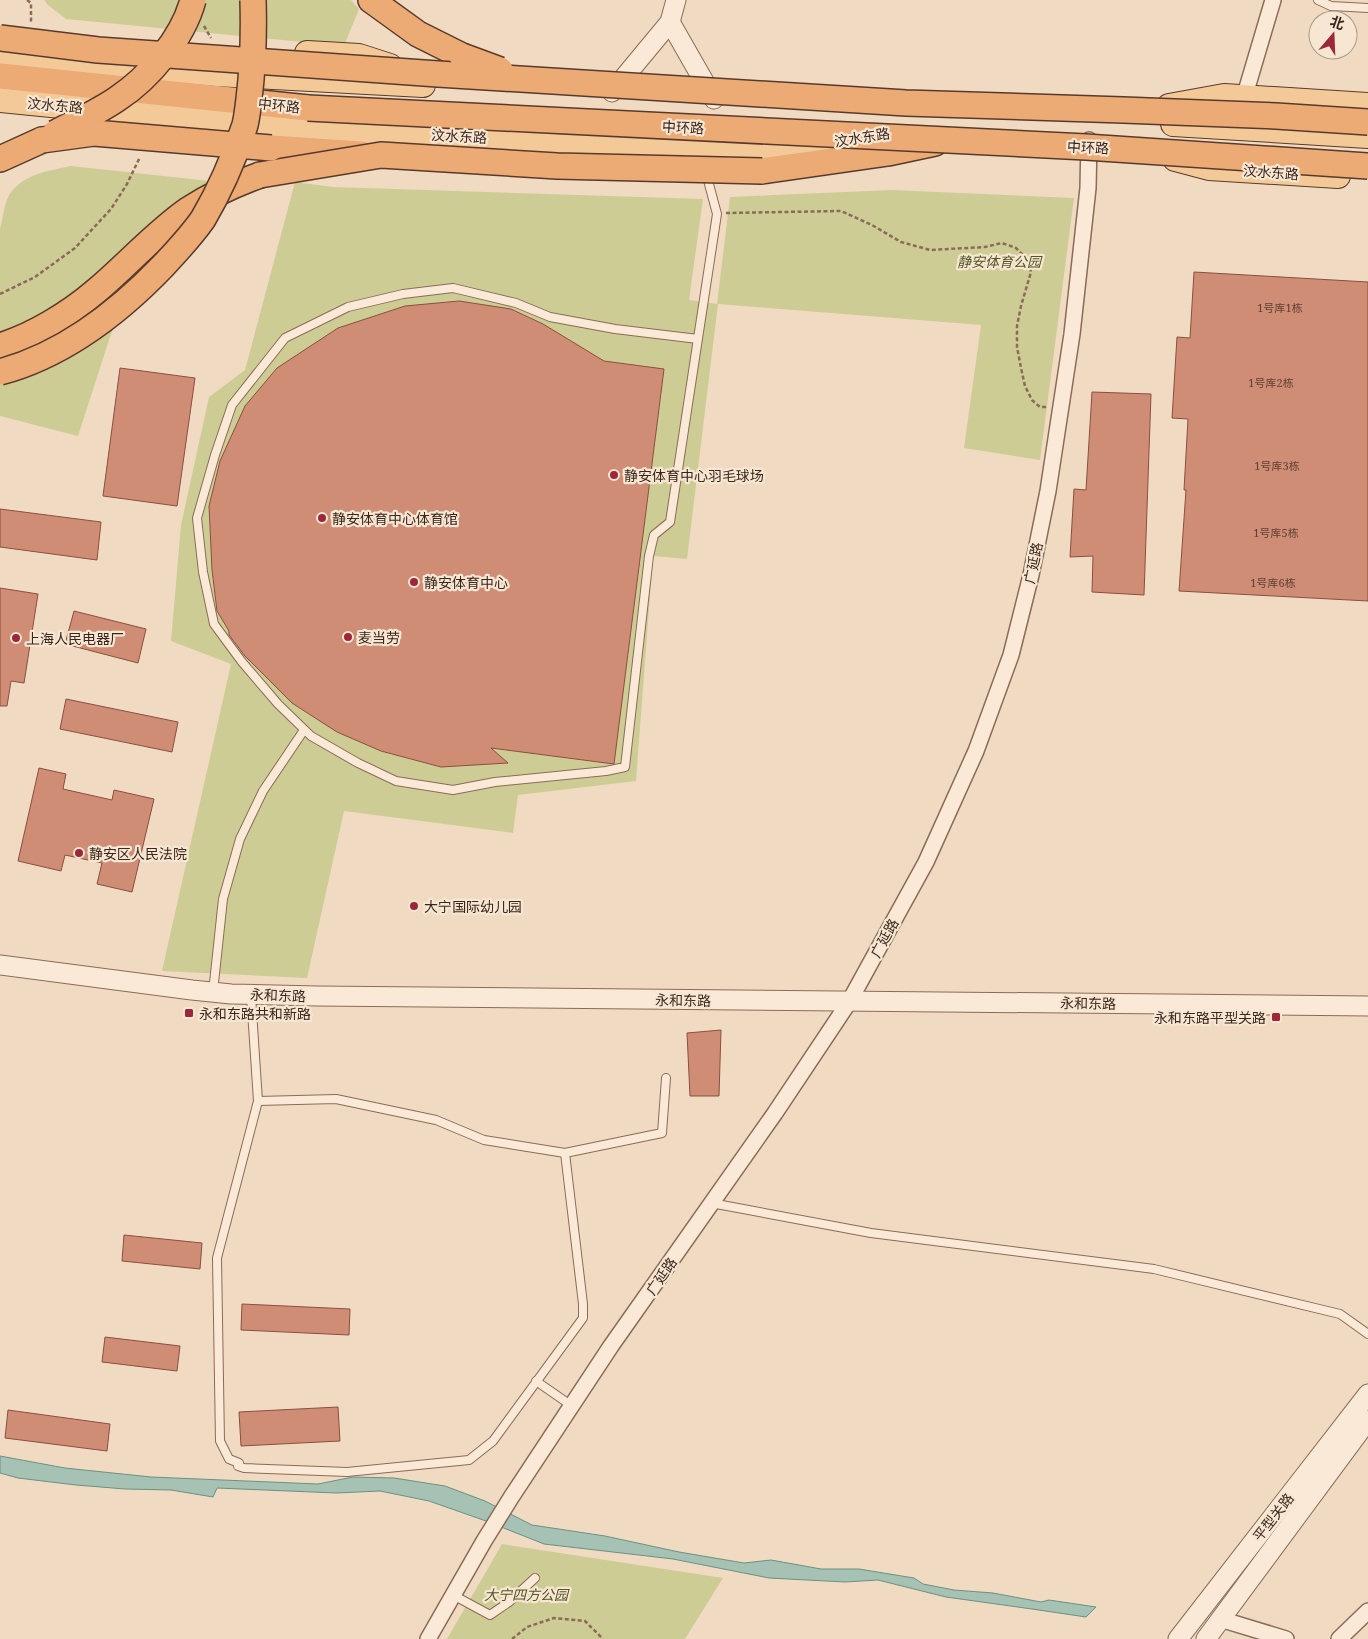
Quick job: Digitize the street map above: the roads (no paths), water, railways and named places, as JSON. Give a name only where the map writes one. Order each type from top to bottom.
[{"type":"highway","points":[[0,159],[42,140],[117,99],[153,69],[175,41],[193,0]]},
{"type":"highway","points":[[0,372],[18,367],[55,350],[97,325],[141,289],[176,253],[202,219],[227,170],[246,123],[252,77],[253,0]]},
{"type":"highway","points":[[371,0],[418,34],[462,56],[503,71],[849,95],[906,103]]},
{"type":"highway","points":[[0,38],[108,51],[906,103],[1152,111],[1368,122]]},
{"type":"highway","name":"中环路","points":[[0,76],[308,108],[952,140],[1368,166]]},
{"type":"highway","points":[[42,140],[94,133],[271,148],[557,166],[762,171],[888,153],[952,140]]},
{"type":"highway","points":[[0,346],[54,322],[94,292],[188,210],[228,187],[260,175],[381,155]]},
{"type":"main road","name":"汶水东路","points":[[0,27],[154,45],[359,56],[453,86]]},
{"type":"main road","name":"汶水东路","points":[[0,55],[216,74],[810,106],[1090,127],[1368,154]]},
{"type":"main road","name":"汶水东路","points":[[0,72],[215,91],[916,128],[1090,127],[1368,136]]},
{"type":"main road","name":"汶水东路","points":[[1090,127],[1224,96],[1368,105]]},
{"type":"main road","name":"汶水东路","points":[[0,100],[221,122],[412,134],[779,151],[916,128]]},
{"type":"main road","name":"汶水东路","points":[[1090,127],[1209,168],[1368,178]]},
{"type":"street","points":[[610,94],[670,22],[676,0]]},
{"type":"street","points":[[1244,98],[1273,0]]},
{"type":"street","points":[[670,22],[715,100]]},
{"type":"street","name":"广延路","points":[[428,1639],[512,1496],[611,1346],[775,1113],[849,1002],[926,862],[976,751],[1011,654],[1031,575],[1048,491],[1072,334],[1087,198],[1090,127]]},
{"type":"street","name":"永和东路","points":[[0,965],[120,982],[251,994],[849,1002],[938,1000],[1368,1006]]},
{"type":"street","name":"平型关路","points":[[1178,1639],[1368,1394]]},
{"type":"street","name":"平型关路","points":[[1206,1639],[1368,1420]]},
{"type":"street","points":[[1339,1639],[1368,1611]]},
{"type":"street","points":[[1220,1619],[1286,1639]]},
{"type":"lane","points":[[1318,0],[1331,6],[1368,8]]},
{"type":"lane","points":[[698,339],[615,330],[550,317],[516,304],[453,288],[403,294],[348,307],[285,338],[232,405],[215,454],[197,518],[203,572],[214,624],[242,662],[278,704],[304,730],[358,763],[396,781],[453,790],[495,782],[606,771],[625,767],[649,556],[654,535],[670,522],[698,339],[717,214],[699,147]]},
{"type":"lane","points":[[213,992],[223,899],[240,840],[263,791],[304,730]]},
{"type":"lane","points":[[251,994],[258,1101],[217,1258],[220,1441],[229,1459],[239,1463],[238,1466],[244,1468],[347,1472],[469,1460],[493,1441],[583,1318],[583,1304],[565,1153]]},
{"type":"lane","points":[[258,1101],[336,1099],[436,1120],[484,1140],[565,1153],[662,1133],[666,1078]]},
{"type":"lane","points":[[711,1203],[871,1233],[1154,1269],[1340,1314],[1368,1334]]},
{"type":"lane","points":[[536,1381],[572,1406]]},
{"type":"lane","points":[[453,1595],[490,1615],[509,1602],[535,1578]]},
{"type":"place","name":"静安体育中心羽毛球场","points":[[614,475]]},
{"type":"place","name":"静安体育中心体育馆","points":[[322,518]]},
{"type":"place","name":"静安体育中心","points":[[414,582]]},
{"type":"place","name":"麦当劳","points":[[348,637]]},
{"type":"place","name":"上海人民电器厂","points":[[16,638]]},
{"type":"place","name":"静安区人民法院","points":[[79,853]]},
{"type":"place","name":"大宁国际幼儿园","points":[[414,906]]},
{"type":"place","name":"永和东路共和新路","points":[[189,1013]]},
{"type":"place","name":"永和东路平型关路","points":[[1276,1017]]},
{"type":"park label","name":"静安体育公园","points":[[999,261]]},
{"type":"park label","name":"大宁四方公园","points":[[526,1594]]}]
